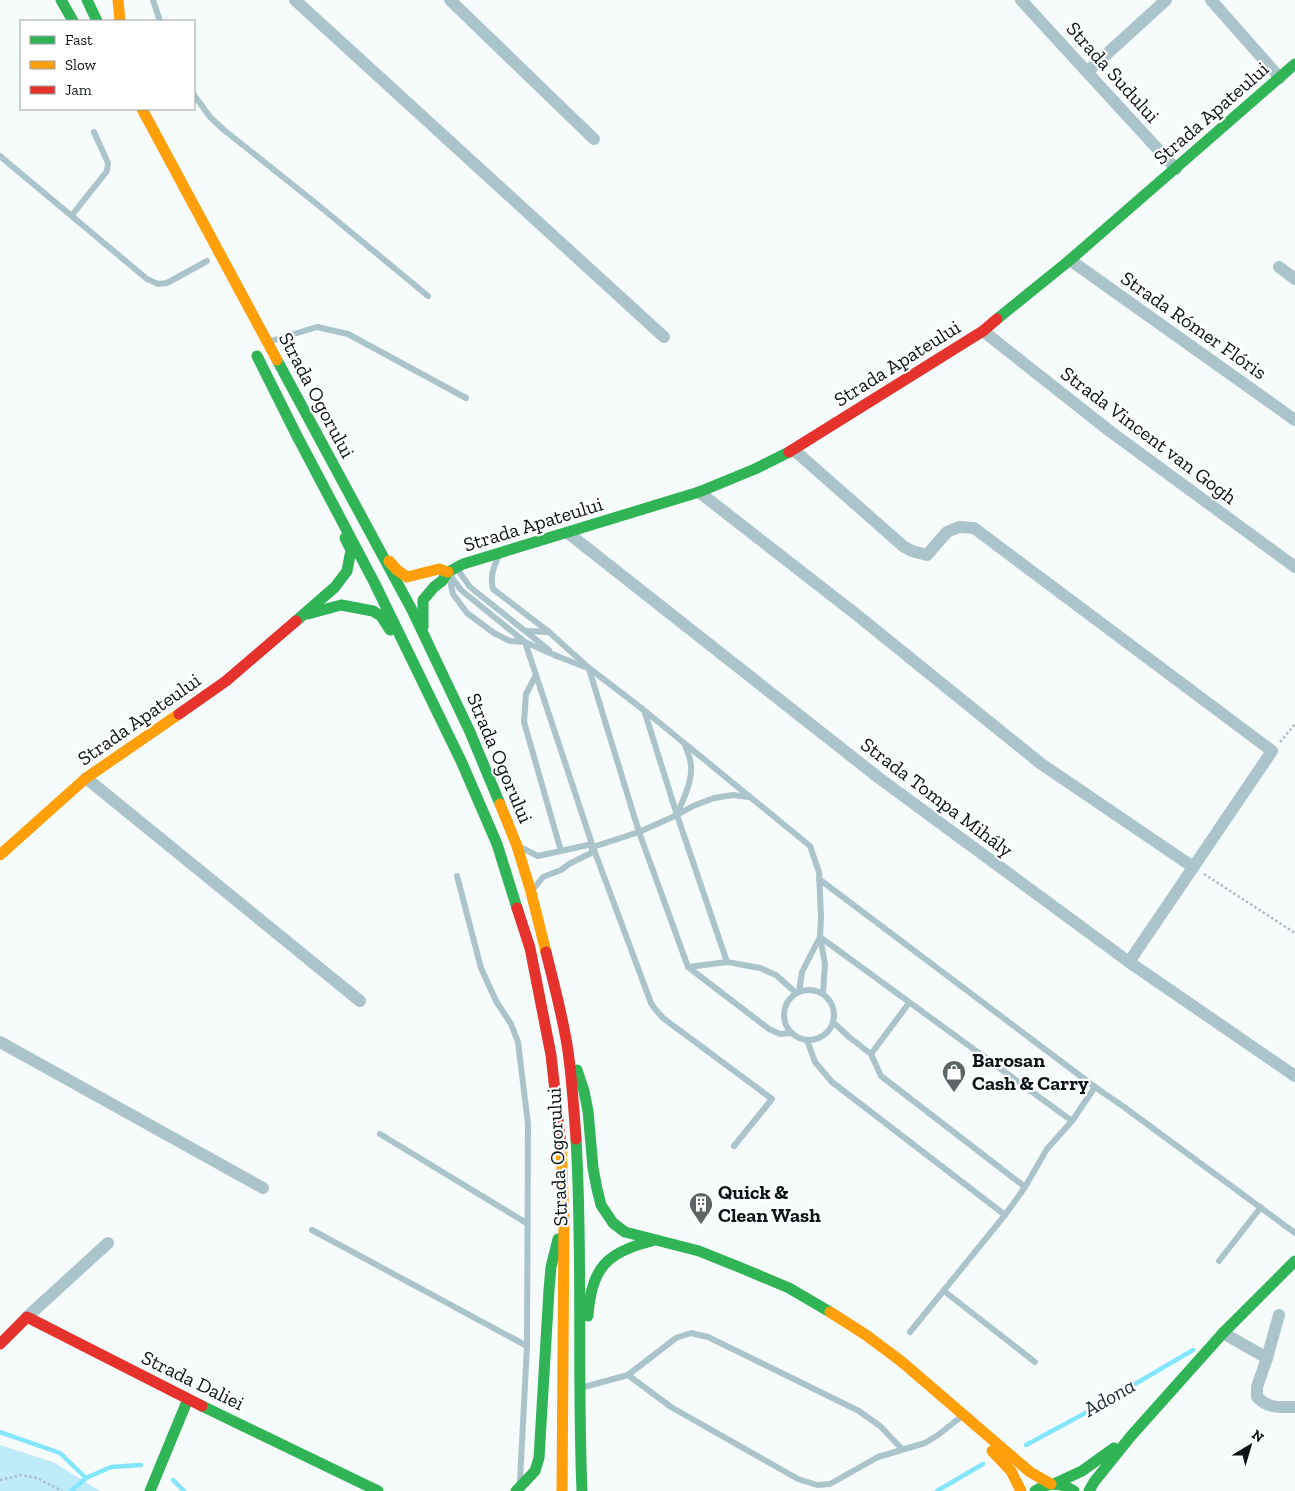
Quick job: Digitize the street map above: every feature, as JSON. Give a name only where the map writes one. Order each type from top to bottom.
[{"type":"main road","points":[[61,0],[73,20]]},
{"type":"main road","points":[[73,0],[83,20]]},
{"type":"main road","points":[[87,0],[97,20]]},
{"type":"main road","points":[[118,0],[120,20]]},
{"type":"main road","name":"Strada Apateului","points":[[423,633],[423,600],[452,570],[463,564],[699,492],[755,469],[794,450],[983,331],[1176,170],[1295,64]]},
{"type":"main road","name":"Strada Ogorului","points":[[142,110],[423,633],[470,732],[517,846],[531,892],[560,1007],[574,1094],[579,1188],[580,1441],[582,1491]]},
{"type":"main road","points":[[147,110],[156,137]]},
{"type":"main road","name":"Strada Ogorului","points":[[253,348],[374,582],[462,763],[497,844],[530,948],[551,1055],[561,1138],[564,1219],[562,1491]]},
{"type":"main road","name":"Strada Apateului","points":[[0,855],[86,778],[226,681],[335,587],[347,571],[351,550],[331,513],[297,436]]},
{"type":"main road","name":"Strada Apateului","points":[[376,543],[397,570],[407,577],[438,569],[452,570]]},
{"type":"main road","name":"Strada Apateului","points":[[302,616],[341,605],[373,611],[381,616],[421,679]]},
{"type":"main road","points":[[568,1051],[584,1091],[588,1112],[593,1168],[601,1205],[614,1223],[625,1232],[698,1251],[739,1267],[789,1288],[824,1308],[866,1335],[902,1362],[1030,1472],[1054,1483],[1064,1485],[1074,1491]]},
{"type":"main road","points":[[517,1488],[535,1471],[539,1458],[549,1290],[555,1248],[564,1219]]},
{"type":"main road","points":[[580,1441],[588,1332],[588,1300],[594,1279],[602,1266],[621,1250],[635,1244],[655,1240]]},
{"type":"main road","points":[[1089,1491],[1131,1436],[1223,1333],[1295,1261]]},
{"type":"main road","points":[[0,1344],[27,1317]]},
{"type":"main road","name":"Strada Daliei","points":[[27,1317],[188,1399],[378,1491]]},
{"type":"main road","points":[[150,1491],[188,1399]]},
{"type":"main road","points":[[967,1419],[1010,1471],[1022,1491]]},
{"type":"main road","points":[[1035,1491],[1040,1487],[1082,1471],[1131,1436]]},
{"type":"street","points":[[295,0],[664,337]]},
{"type":"street","points":[[450,0],[594,139]]},
{"type":"street","name":"Strada Sudului","points":[[1021,0],[1088,71],[1176,170]]},
{"type":"street","points":[[1088,71],[1166,0]]},
{"type":"street","points":[[1212,0],[1280,78]]},
{"type":"street","name":"Strada Rómer Flóris","points":[[1070,260],[1295,420]]},
{"type":"street","points":[[1279,267],[1295,279]]},
{"type":"street","name":"Strada Vincent van Gogh","points":[[983,331],[1111,432],[1295,567]]},
{"type":"street","points":[[794,450],[896,540],[912,550],[927,555],[947,532],[959,527],[974,528],[1272,751],[1129,962]]},
{"type":"street","points":[[699,492],[857,615],[1040,763],[1193,867]]},
{"type":"street","name":"Strada Tompa Mihály","points":[[568,533],[879,778],[1129,962],[1295,1076]]},
{"type":"street","points":[[86,778],[360,1001]]},
{"type":"street","points":[[0,1042],[263,1188]]},
{"type":"street","points":[[27,1317],[108,1243]]},
{"type":"street","points":[[1279,1315],[1257,1387],[1257,1397],[1263,1403],[1274,1407],[1295,1407]]},
{"type":"street","points":[[1223,1333],[1267,1358]]},
{"type":"lane","points":[[153,0],[160,20]]},
{"type":"lane","points":[[195,96],[210,117],[224,130],[428,296]]},
{"type":"lane","points":[[72,215],[107,171],[108,164],[94,132]]},
{"type":"lane","points":[[0,156],[147,279],[158,284],[168,283],[207,261]]},
{"type":"lane","points":[[268,342],[317,327],[348,334],[466,398]]},
{"type":"lane","points":[[500,554],[491,573],[493,589],[549,632],[589,668],[810,846],[819,872],[820,937],[825,964],[822,993]]},
{"type":"lane","points":[[452,570],[470,587],[559,657]]},
{"type":"lane","points":[[452,570],[453,594],[467,613],[494,633],[510,641],[526,642]]},
{"type":"lane","points":[[452,570],[461,590],[526,642],[589,668]]},
{"type":"lane","points":[[525,631],[549,632]]},
{"type":"lane","points":[[526,642],[593,847],[655,1010],[676,1028],[772,1099],[734,1146]]},
{"type":"lane","points":[[589,668],[639,832],[688,968],[769,1029],[780,1034],[792,1033]]},
{"type":"lane","points":[[536,675],[526,694],[524,722],[561,851]]},
{"type":"lane","points":[[645,712],[677,815],[727,962]]},
{"type":"lane","points":[[677,815],[689,785],[691,769],[691,761],[684,743]]},
{"type":"lane","points":[[517,846],[538,856],[588,845],[593,847],[639,832],[714,798],[733,795],[751,798]]},
{"type":"lane","points":[[531,892],[543,876],[561,870],[591,853],[593,847]]},
{"type":"lane","points":[[457,876],[481,968],[496,1001],[511,1024],[518,1042],[528,1124],[527,1346],[517,1488]]},
{"type":"lane","points":[[819,879],[1095,1087],[1295,1233]]},
{"type":"lane","points":[[798,992],[802,972],[820,937]]},
{"type":"lane","points":[[820,937],[1072,1121]]},
{"type":"lane","points":[[688,968],[727,962],[760,968],[776,976],[798,992]]},
{"type":"lane","points":[[815,990],[822,993],[833,1006],[834,1022],[830,1030],[816,1040],[799,1038],[787,1027],[784,1020],[786,1005],[790,998],[798,992],[815,990]]},
{"type":"lane","points":[[871,1054],[909,1003]]},
{"type":"lane","points":[[834,1022],[849,1037],[871,1054],[881,1076],[1025,1187]]},
{"type":"lane","points":[[807,1040],[815,1062],[832,1082],[1004,1215]]},
{"type":"lane","points":[[910,1332],[1004,1215],[1025,1187],[1047,1148],[1072,1121],[1095,1087]]},
{"type":"lane","points":[[380,1134],[528,1224]]},
{"type":"lane","points":[[1219,1261],[1261,1207]]},
{"type":"lane","points":[[312,1230],[527,1346]]},
{"type":"lane","points":[[944,1291],[1035,1362]]},
{"type":"lane","points":[[584,1387],[628,1376],[676,1338],[692,1333],[708,1338],[859,1411],[880,1426],[902,1449]]},
{"type":"lane","points":[[628,1376],[671,1407],[798,1478],[817,1485],[830,1484],[878,1457],[925,1443],[967,1419]]},
{"type":"path","points":[[1272,751],[1295,724]]},
{"type":"path","points":[[1193,867],[1295,933]]},
{"type":"path","points":[[0,1480],[21,1475],[37,1478],[61,1490]]},
{"type":"shaded area","points":[[0,1445],[53,1462],[100,1491],[0,1491]]},
{"type":"waterway","name":"Adona","points":[[1026,1445],[1089,1411],[1193,1350]]},
{"type":"waterway","name":"Adona","points":[[0,1432],[60,1453],[86,1478],[111,1467],[141,1465]]},
{"type":"waterway","name":"Adona","points":[[937,1491],[983,1464]]},
{"type":"waterway","points":[[71,1491],[86,1478]]},
{"type":"waterway","name":"Adona","points":[[173,1480],[184,1491]]},
{"type":"traffic: fast","points":[[61,0],[72,20]]},
{"type":"traffic: fast","points":[[87,0],[97,20]]},
{"type":"traffic: fast","points":[[997,319],[1070,260],[1295,64]]},
{"type":"traffic: fast","points":[[257,356],[374,582],[462,763],[497,844],[517,908]]},
{"type":"traffic: fast","points":[[277,360],[412,610],[470,732],[500,804]]},
{"type":"traffic: fast","points":[[423,627],[423,600],[442,581],[448,572],[463,564],[699,492],[755,469],[789,452]]},
{"type":"traffic: fast","points":[[296,621],[335,587],[347,571],[351,550],[345,538]]},
{"type":"traffic: fast","points":[[308,614],[341,605],[373,611],[381,616],[390,630]]},
{"type":"traffic: fast","points":[[577,1070],[588,1111],[593,1168],[597,1189],[601,1205],[613,1223],[625,1232],[699,1251],[739,1267],[789,1288],[830,1312]]},
{"type":"traffic: fast","points":[[576,1139],[582,1491]]},
{"type":"traffic: fast","points":[[516,1491],[535,1471],[539,1458],[549,1290],[551,1267],[558,1239]]},
{"type":"traffic: fast","points":[[588,1316],[593,1286],[597,1275],[604,1265],[612,1257],[623,1251],[652,1241]]},
{"type":"traffic: fast","points":[[1089,1491],[1131,1436],[1223,1333],[1295,1261]]},
{"type":"traffic: fast","points":[[150,1491],[188,1399]]},
{"type":"traffic: fast","points":[[202,1406],[378,1491]]},
{"type":"traffic: fast","points":[[1056,1483],[1082,1471],[1114,1448]]},
{"type":"traffic: fast","points":[[1035,1491],[1054,1484],[1074,1491]]},
{"type":"traffic: slow","points":[[118,0],[120,20]]},
{"type":"traffic: slow","points":[[143,110],[277,360]]},
{"type":"traffic: slow","points":[[389,561],[407,577],[439,569],[448,572]]},
{"type":"traffic: slow","points":[[0,855],[86,778],[179,714]]},
{"type":"traffic: slow","points":[[500,804],[517,846],[546,952]]},
{"type":"traffic: slow","points":[[561,1145],[564,1219],[562,1491]]},
{"type":"traffic: slow","points":[[830,1312],[866,1335],[902,1362],[1030,1472],[1051,1484]]},
{"type":"traffic: slow","points":[[992,1451],[1011,1471],[1021,1491]]},
{"type":"traffic: jam","points":[[789,452],[983,331],[997,319]]},
{"type":"traffic: jam","points":[[179,714],[226,681],[296,621]]},
{"type":"traffic: jam","points":[[517,908],[530,948],[551,1055],[561,1145]]},
{"type":"traffic: jam","points":[[546,952],[568,1051],[576,1139]]},
{"type":"traffic: jam","points":[[0,1344],[27,1317],[202,1406]]},
{"type":"place","name":"Barosan Cash & Carry","points":[[954,1093]]},
{"type":"place","name":"Quick & Clean Wash","points":[[701,1225]]}]
